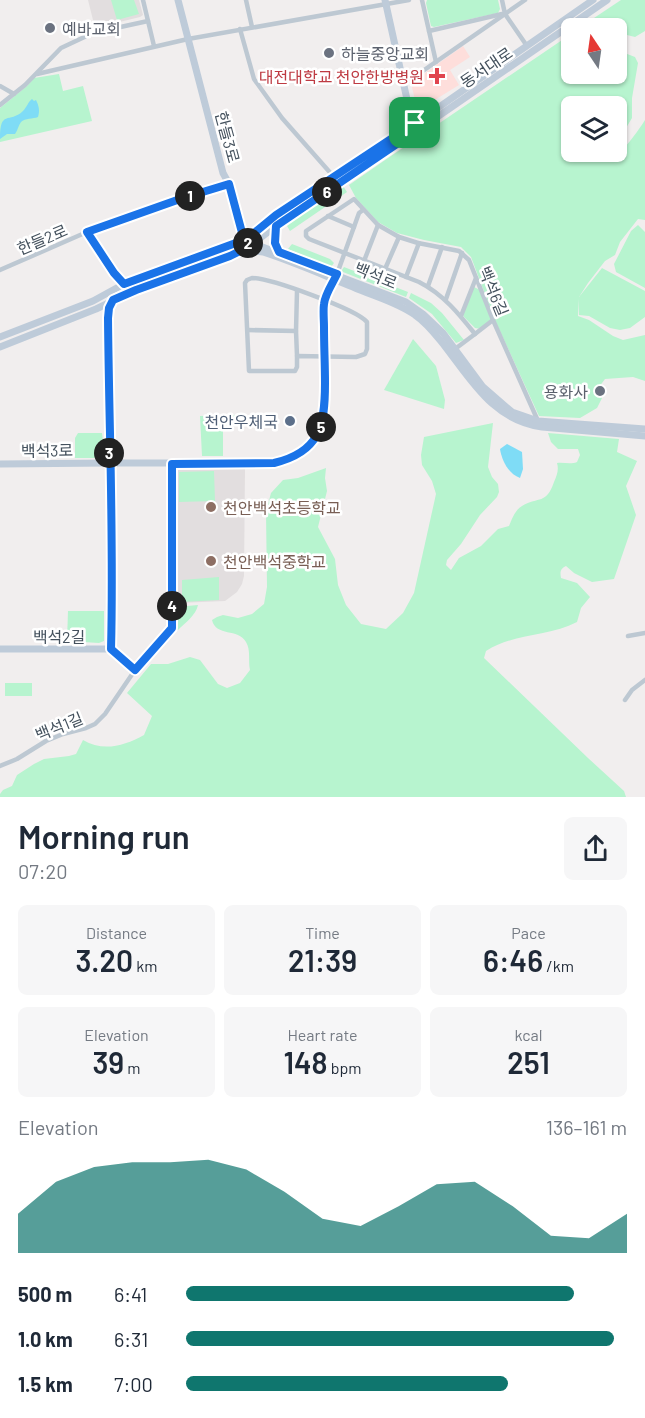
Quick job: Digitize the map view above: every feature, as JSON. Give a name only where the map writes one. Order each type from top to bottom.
[{"type":"main road","name":"한들3로","points":[[178,0],[223,173],[229,184],[244,240]]},
{"type":"main road","name":"동서대로","points":[[230,256],[252,245],[593,0]]},
{"type":"main road","name":"동서대로","points":[[244,240],[276,215],[417,126],[607,0]]},
{"type":"main road","points":[[386,2],[410,113],[417,126]]},
{"type":"main road","points":[[276,226],[275,243],[279,252]]},
{"type":"main road","points":[[0,337],[93,301],[124,284],[244,240]]},
{"type":"main road","name":"백석로","points":[[244,240],[252,245],[279,252],[405,309],[421,319],[489,402],[513,418],[534,426],[645,436]]},
{"type":"main road","points":[[252,245],[263,252]]},
{"type":"main road","name":"백석로","points":[[0,347],[136,290],[230,256],[253,251],[263,252],[406,302],[443,333],[483,387],[512,412],[538,421],[645,429]]},
{"type":"main road","name":"백석3로","points":[[0,464],[274,463],[289,459],[312,442],[322,424],[325,401],[325,300],[335,277]]},
{"type":"main road","points":[[111,649],[108,318],[113,300]]},
{"type":"main road","points":[[89,311],[101,312],[108,318]]},
{"type":"main road","name":"백석2길","points":[[0,650],[111,649]]},
{"type":"street","points":[[143,0],[154,46]]},
{"type":"street","points":[[246,0],[252,27]]},
{"type":"street","points":[[37,74],[188,39],[386,2],[409,0]]},
{"type":"street","points":[[422,0],[436,62]]},
{"type":"street","points":[[502,0],[505,14],[527,46]]},
{"type":"street","points":[[404,84],[525,0]]},
{"type":"street","points":[[429,31],[505,14]]},
{"type":"street","points":[[0,105],[37,74],[61,48],[93,33],[148,21]]},
{"type":"street","points":[[240,29],[254,79],[282,118],[334,177]]},
{"type":"street","points":[[0,86],[14,94]]},
{"type":"street","name":"한들2로","points":[[0,270],[87,232],[229,184]]},
{"type":"street","name":"백석6길","points":[[328,216],[354,199],[378,225],[399,237],[459,251],[469,260],[538,421]]},
{"type":"street","name":"백석3로","points":[[335,277],[359,213],[363,210]]},
{"type":"street","points":[[354,227],[328,216],[306,231],[306,236],[428,286],[446,299],[475,334]]},
{"type":"street","points":[[364,261],[378,225]]},
{"type":"street","points":[[87,232],[124,284]]},
{"type":"street","points":[[385,269],[399,237]]},
{"type":"street","points":[[406,277],[420,243]]},
{"type":"street","points":[[428,286],[442,247]]},
{"type":"street","points":[[446,299],[462,254]]},
{"type":"street","points":[[297,291],[296,331],[297,367],[295,371],[249,371],[245,283],[247,280],[258,278],[325,300],[361,316],[367,322],[365,354],[356,357],[297,356]]},
{"type":"street","points":[[461,316],[476,278]]},
{"type":"street","points":[[455,350],[493,320]]},
{"type":"street","points":[[248,330],[296,331]]},
{"type":"street","name":"백석1길","points":[[0,766],[55,737],[95,724],[105,714],[135,670],[172,628],[172,464]]},
{"type":"street","points":[[628,636],[645,633]]},
{"type":"street","points":[[111,649],[135,670]]},
{"type":"street","points":[[625,700],[632,690],[645,680]]},
{"type":"shaded area","points":[[88,0],[139,0],[143,15],[95,28]]},
{"type":"shaded area","name":"대전대학교 천안한방병원","points":[[463,46],[470,57],[450,70],[459,85],[420,109],[417,108],[411,83]]},
{"type":"shaded area","points":[[245,469],[242,584],[237,592],[225,601],[178,603],[176,470]]},
{"type":"green space","points":[[111,0],[134,0],[139,14],[117,20]]},
{"type":"green space","points":[[427,0],[498,0],[500,9],[498,13],[434,27],[431,26]]},
{"type":"green space","points":[[621,0],[645,0],[645,31],[635,37],[627,35],[627,18],[594,18]]},
{"type":"green space","points":[[561,41],[561,84],[627,84],[627,54],[635,57],[638,63],[632,98],[632,118],[627,126],[627,96],[561,96],[561,162],[627,162],[627,145],[645,120],[645,220],[638,219],[620,242],[615,255],[605,261],[579,297],[602,268],[645,291],[645,317],[630,328],[620,330],[610,328],[589,316],[579,315],[579,299],[578,316],[623,340],[645,335],[645,381],[633,377],[605,379],[599,387],[602,398],[597,408],[580,418],[539,416],[494,318],[471,257],[461,247],[397,233],[378,222],[356,198],[349,185]]},
{"type":"green space","points":[[59,74],[63,91],[83,86],[92,121],[0,142],[0,108],[34,78]]},
{"type":"green space","points":[[342,186],[347,192],[290,231],[288,223]]},
{"type":"green space","points":[[638,225],[645,232],[645,288],[616,272],[614,264],[631,231]]},
{"type":"green space","points":[[292,244],[330,259],[334,263],[331,267],[288,249]]},
{"type":"green space","points":[[344,267],[408,292],[406,297],[343,272]]},
{"type":"green space","points":[[474,287],[480,290],[491,320],[481,329],[475,328],[463,315]]},
{"type":"green space","points":[[411,293],[431,303],[464,340],[456,343],[432,314],[409,298]]},
{"type":"green space","points":[[413,339],[436,366],[445,400],[444,409],[384,390]]},
{"type":"green space","points":[[241,415],[242,424],[223,425],[223,456],[202,456],[200,416]]},
{"type":"green space","points":[[493,423],[488,467],[498,484],[499,492],[447,560],[446,565],[451,570],[459,558],[481,546],[498,529],[509,526],[520,508],[548,494],[557,475],[557,463],[577,462],[580,455],[578,449],[558,449],[551,442],[548,433],[619,439],[617,452],[637,461],[626,486],[636,515],[614,579],[592,582],[566,566],[564,567],[561,571],[561,578],[577,583],[590,597],[581,608],[577,622],[497,645],[486,651],[484,658],[624,791],[626,797],[0,797],[3,790],[12,786],[17,775],[44,759],[76,754],[83,740],[106,747],[121,745],[144,735],[152,716],[127,693],[151,664],[168,664],[190,657],[200,660],[218,684],[227,688],[240,683],[250,670],[248,645],[238,635],[218,629],[212,620],[223,615],[238,618],[252,614],[264,604],[267,587],[266,512],[271,493],[283,480],[298,478],[326,468],[327,491],[318,527],[335,559],[338,585],[346,605],[361,624],[386,629],[403,613],[414,593],[436,494],[432,481],[422,465],[424,437]]},
{"type":"green space","points":[[78,433],[102,433],[101,456],[75,458],[75,438]]},
{"type":"green space","points":[[214,471],[215,501],[179,502],[179,472]]},
{"type":"green space","points":[[219,577],[219,600],[182,602],[182,580]]},
{"type":"green space","points":[[198,605],[190,619],[178,630],[175,629],[176,607]]},
{"type":"green space","points":[[68,611],[104,611],[104,641],[99,643],[67,641]]},
{"type":"green space","points":[[5,683],[32,683],[32,696],[5,696]]},
{"type":"water","points":[[32,99],[38,104],[38,117],[23,121],[15,134],[7,134],[0,139],[0,130],[4,120],[18,115]]},
{"type":"water","points":[[507,444],[522,452],[523,469],[520,478],[509,470],[502,458],[500,449]]},
{"type":"place","name":"예바교회","points":[[50,28]]},
{"type":"place","name":"하늘중앙교회","points":[[329,53]]},
{"type":"place","name":"대전대학교 천안한방병원","points":[[437,76]]},
{"type":"place","name":"용화사","points":[[600,391]]},
{"type":"place","name":"천안우체국","points":[[290,421]]},
{"type":"place","name":"천안백석초등학교","points":[[211,507]]},
{"type":"place","name":"천안백석중학교","points":[[211,561]]},
{"type":"route","points":[[415,123],[276,215],[244,240],[229,184],[87,232],[124,284],[244,240],[250,246],[239,253],[113,300],[109,308],[111,649],[135,670],[172,628],[172,464],[282,461],[306,448],[317,435],[322,424],[325,401],[324,303],[337,274],[279,252],[275,243],[276,226],[419,129],[415,123]]}]
